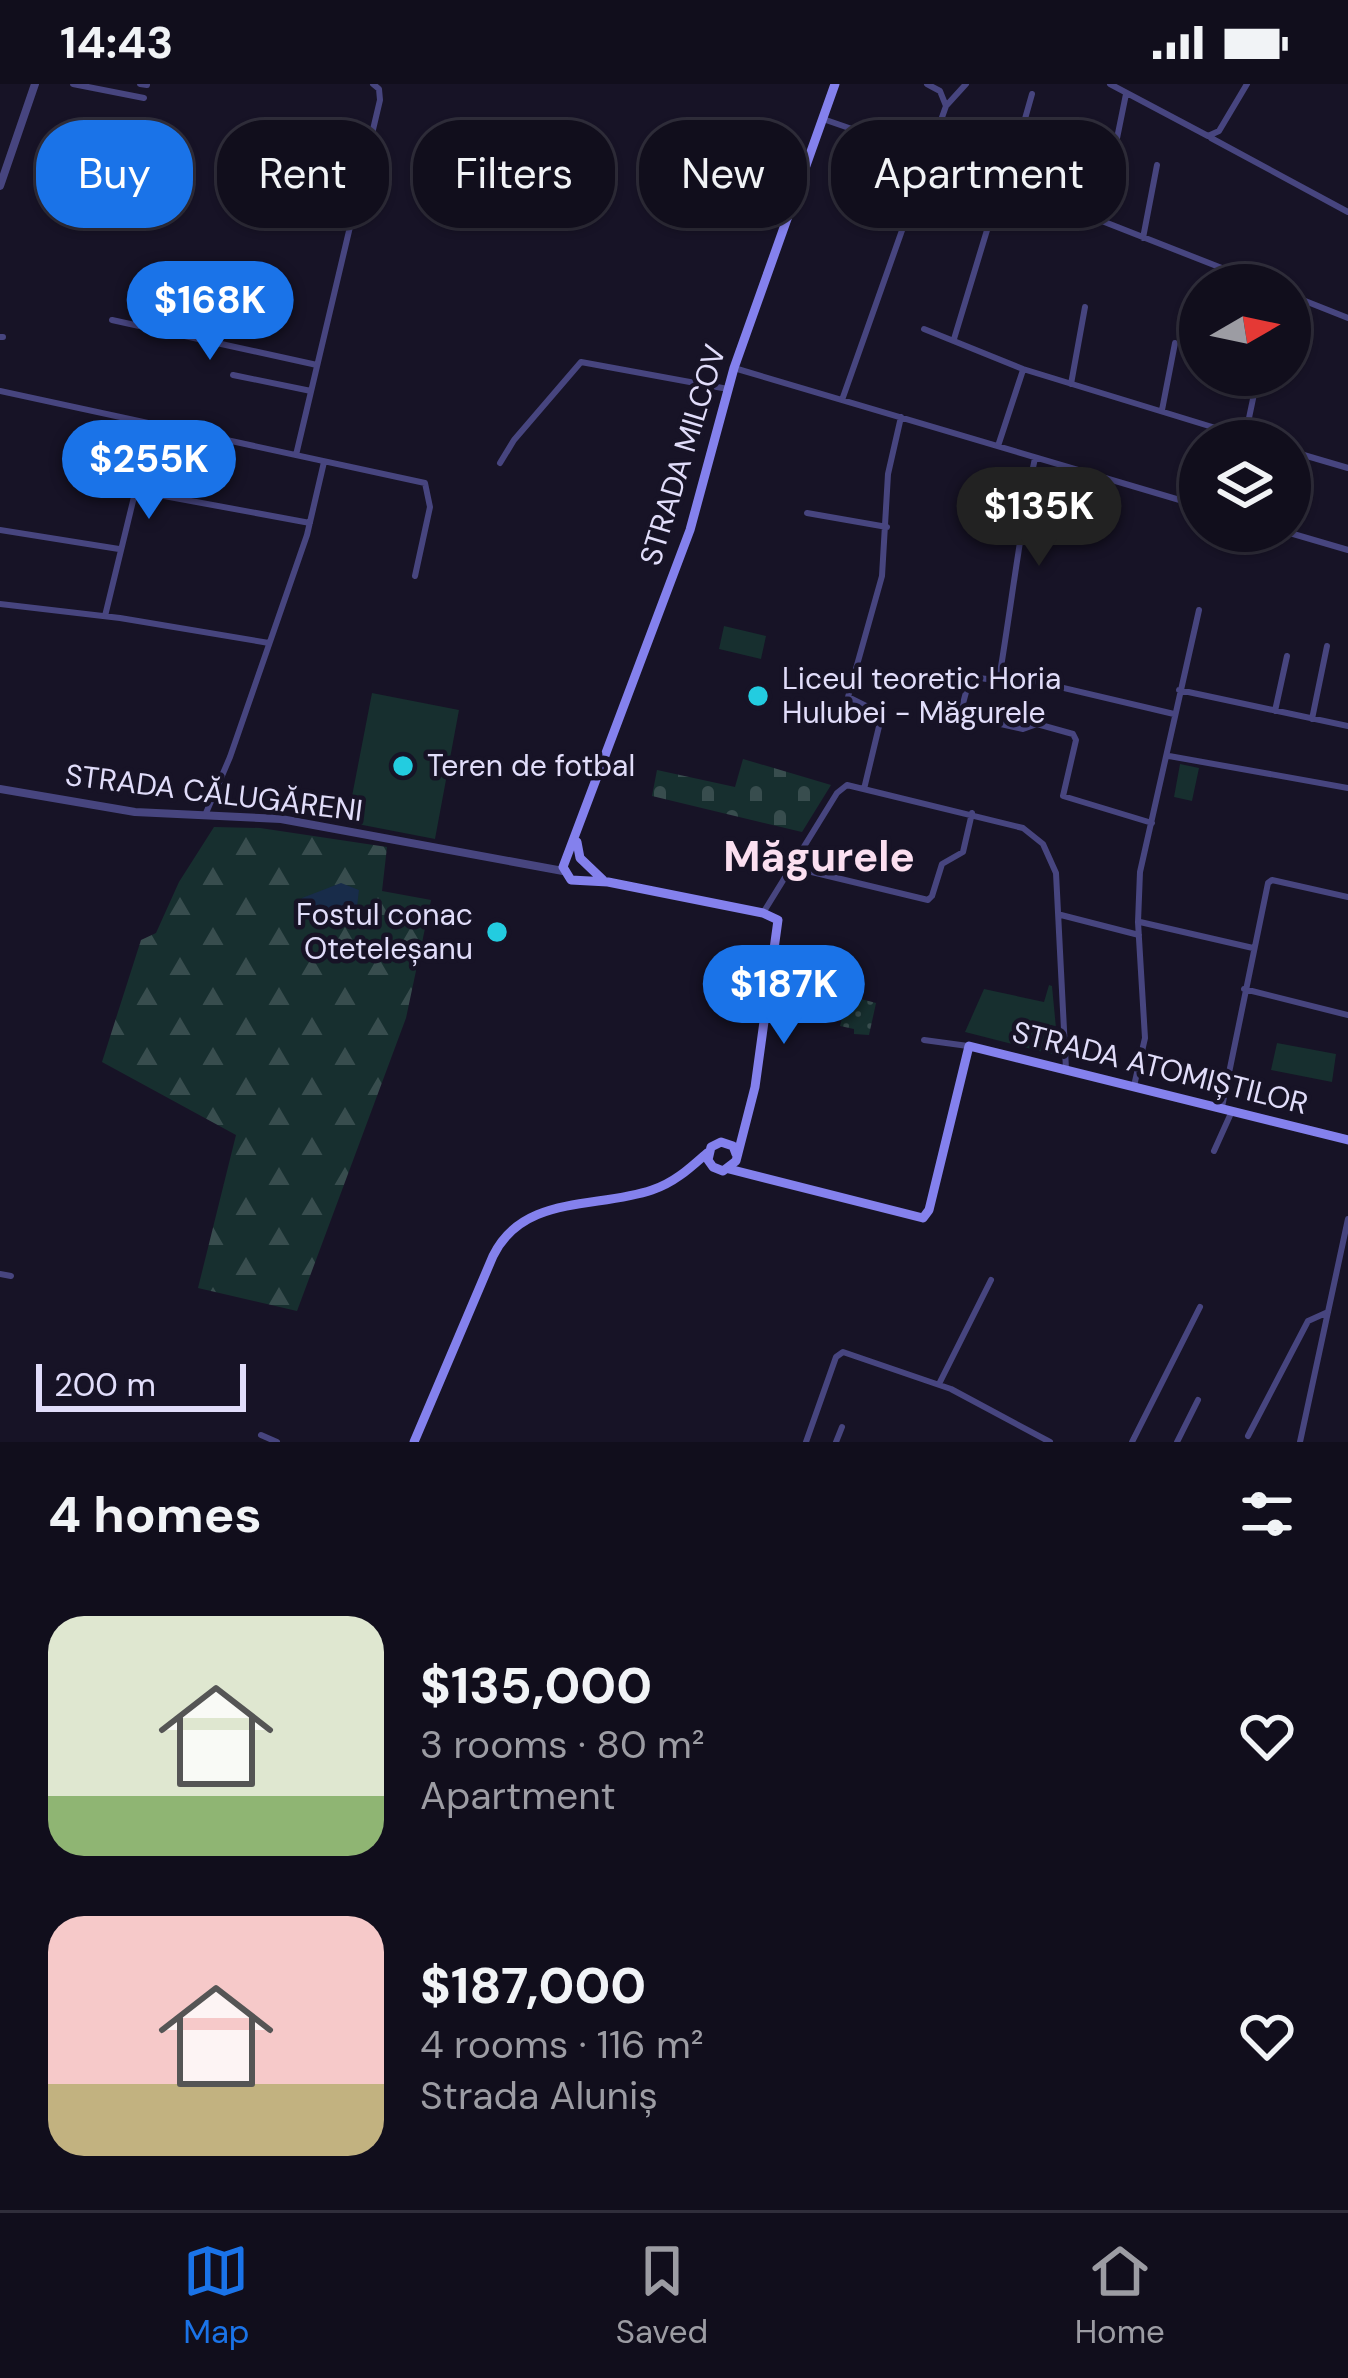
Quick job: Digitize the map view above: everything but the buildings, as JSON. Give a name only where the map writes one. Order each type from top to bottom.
[{"type":"main road","name":"STRADA MILCOV","points":[[579,861],[577,839],[693,521],[734,368],[836,84]]},
{"type":"main road","points":[[579,861],[563,871],[571,880],[608,882],[763,913],[779,922],[747,1119],[734,1162]]},
{"type":"main road","points":[[579,861],[579,880]]},
{"type":"main road","points":[[579,861],[608,882]]},
{"type":"main road","name":"STRADA ATOMIȘTILOR","points":[[734,1162],[743,1174],[922,1218],[929,1210],[969,1046],[1345,1141]]},
{"type":"main road","points":[[414,1442],[509,1229],[530,1216],[649,1192],[689,1170],[747,1119]]},
{"type":"main road","points":[[725,1142],[734,1162]]},
{"type":"main road","points":[[709,1151],[708,1160],[715,1169]]},
{"type":"main road","points":[[689,1170],[734,1162]]},
{"type":"street","points":[[0,186],[34,84]]},
{"type":"street","points":[[74,84],[144,98]]},
{"type":"street","points":[[296,455],[380,100],[380,89],[373,84]]},
{"type":"street","points":[[927,84],[940,91],[946,106]]},
{"type":"street","points":[[941,120],[946,106],[967,84]]},
{"type":"street","points":[[1110,84],[1348,212]]},
{"type":"street","points":[[1208,136],[1219,131],[1247,84]]},
{"type":"street","points":[[1024,120],[1032,94]]},
{"type":"street","points":[[1121,120],[1126,94]]},
{"type":"street","points":[[823,119],[831,122]]},
{"type":"street","points":[[1143,238],[1157,164]]},
{"type":"street","points":[[842,400],[902,228]]},
{"type":"street","points":[[954,339],[990,228]]},
{"type":"street","points":[[1116,228],[1205,264]]},
{"type":"street","points":[[1311,303],[1348,318]]},
{"type":"street","points":[[1071,384],[1085,308]]},
{"type":"street","points":[[112,320],[317,364]]},
{"type":"street","points":[[924,329],[1023,369],[1189,420]]},
{"type":"street","points":[[1162,412],[1175,343]]},
{"type":"street","points":[[500,464],[514,440],[581,362],[728,389]]},
{"type":"street","points":[[734,368],[1179,500]]},
{"type":"street","points":[[998,446],[1023,369]]},
{"type":"street","points":[[233,375],[311,391]]},
{"type":"street","points":[[0,391],[425,483],[430,507],[415,576]]},
{"type":"street","points":[[864,789],[882,714],[848,697],[878,596],[888,473],[901,417]]},
{"type":"street","points":[[105,616],[152,423]]},
{"type":"street","points":[[1311,457],[1348,468]]},
{"type":"street","points":[[1035,458],[1000,673],[996,680],[970,676],[962,715],[1023,729],[1037,724],[1073,734],[1076,740],[1064,796],[1152,823]]},
{"type":"street","points":[[206,813],[230,757],[310,524],[324,462]]},
{"type":"street","points":[[322,476],[343,466]]},
{"type":"street","points":[[136,490],[310,524]]},
{"type":"street","points":[[807,512],[887,527]]},
{"type":"street","points":[[0,530],[119,549]]},
{"type":"street","points":[[1311,539],[1348,550]]},
{"type":"street","points":[[0,604],[269,643]]},
{"type":"street","points":[[1134,1086],[1145,1038],[1140,872],[1199,610]]},
{"type":"street","points":[[1312,719],[1327,646]]},
{"type":"street","points":[[1275,711],[1287,656]]},
{"type":"street","points":[[1000,673],[1174,714]]},
{"type":"street","points":[[1179,690],[1348,726]]},
{"type":"street","points":[[1167,755],[1348,788]]},
{"type":"street","points":[[763,913],[847,785],[1016,824],[1042,844],[1056,873],[1066,1070]]},
{"type":"street","name":"STRADA CĂLUGĂRENI","points":[[0,789],[112,809],[281,819],[563,871]]},
{"type":"street","points":[[791,867],[928,900],[942,864],[963,851],[972,813]]},
{"type":"street","points":[[1214,1151],[1227,1109],[1244,989],[1269,880],[1348,897]]},
{"type":"street","points":[[1060,915],[1139,935]]},
{"type":"street","points":[[1138,922],[1253,948]]},
{"type":"street","points":[[1244,989],[1348,1015]]},
{"type":"street","name":"STRADA ATOMIȘTILOR","points":[[924,1040],[969,1046]]},
{"type":"street","points":[[1300,1442],[1348,1219]]},
{"type":"street","points":[[0,1274],[11,1276]]},
{"type":"street","points":[[939,1384],[991,1280]]},
{"type":"street","points":[[1132,1442],[1200,1307]]},
{"type":"street","points":[[1248,1436],[1308,1321],[1328,1312]]},
{"type":"street","points":[[806,1442],[840,1353],[939,1384],[1051,1442]]},
{"type":"street","points":[[1177,1442],[1198,1400]]},
{"type":"street","points":[[836,1442],[842,1427]]},
{"type":"street","points":[[261,1435],[277,1442]]},
{"type":"green space","points":[[724,626],[766,636],[761,659],[719,649]]},
{"type":"green space","name":"Teren de fotbal","points":[[372,693],[459,710],[435,839],[347,822]]},
{"type":"green space","points":[[743,759],[831,785],[802,832],[652,796],[657,770],[735,787]]},
{"type":"green space","points":[[1180,764],[1199,768],[1192,801],[1174,797]]},
{"type":"green space","points":[[214,827],[260,828],[387,847],[382,891],[431,900],[406,1018],[297,1311],[198,1288],[236,1135],[102,1062],[141,940],[156,933],[179,882]]},
{"type":"green space","points":[[780,981],[799,985],[792,1017],[776,1012]]},
{"type":"green space","points":[[1049,985],[1055,1055],[965,1032],[984,989],[1044,1002]]},
{"type":"green space","points":[[847,1000],[876,1003],[869,1035],[840,1026]]},
{"type":"green space","points":[[1277,1043],[1336,1054],[1332,1082],[1271,1070]]},
{"type":"water","points":[[341,883],[359,890],[357,907],[320,918],[299,909],[302,898]]},
{"type":"place","name":"Liceul teoretic Horia Hulubei - Măgurele","points":[[758,696]]},
{"type":"place","name":"Teren de fotbal","points":[[403,766]]},
{"type":"place","name":"Fostul conac Oteteleșanu","points":[[497,932]]},
{"type":"district","name":"Măgurele","points":[[819,856]]}]
